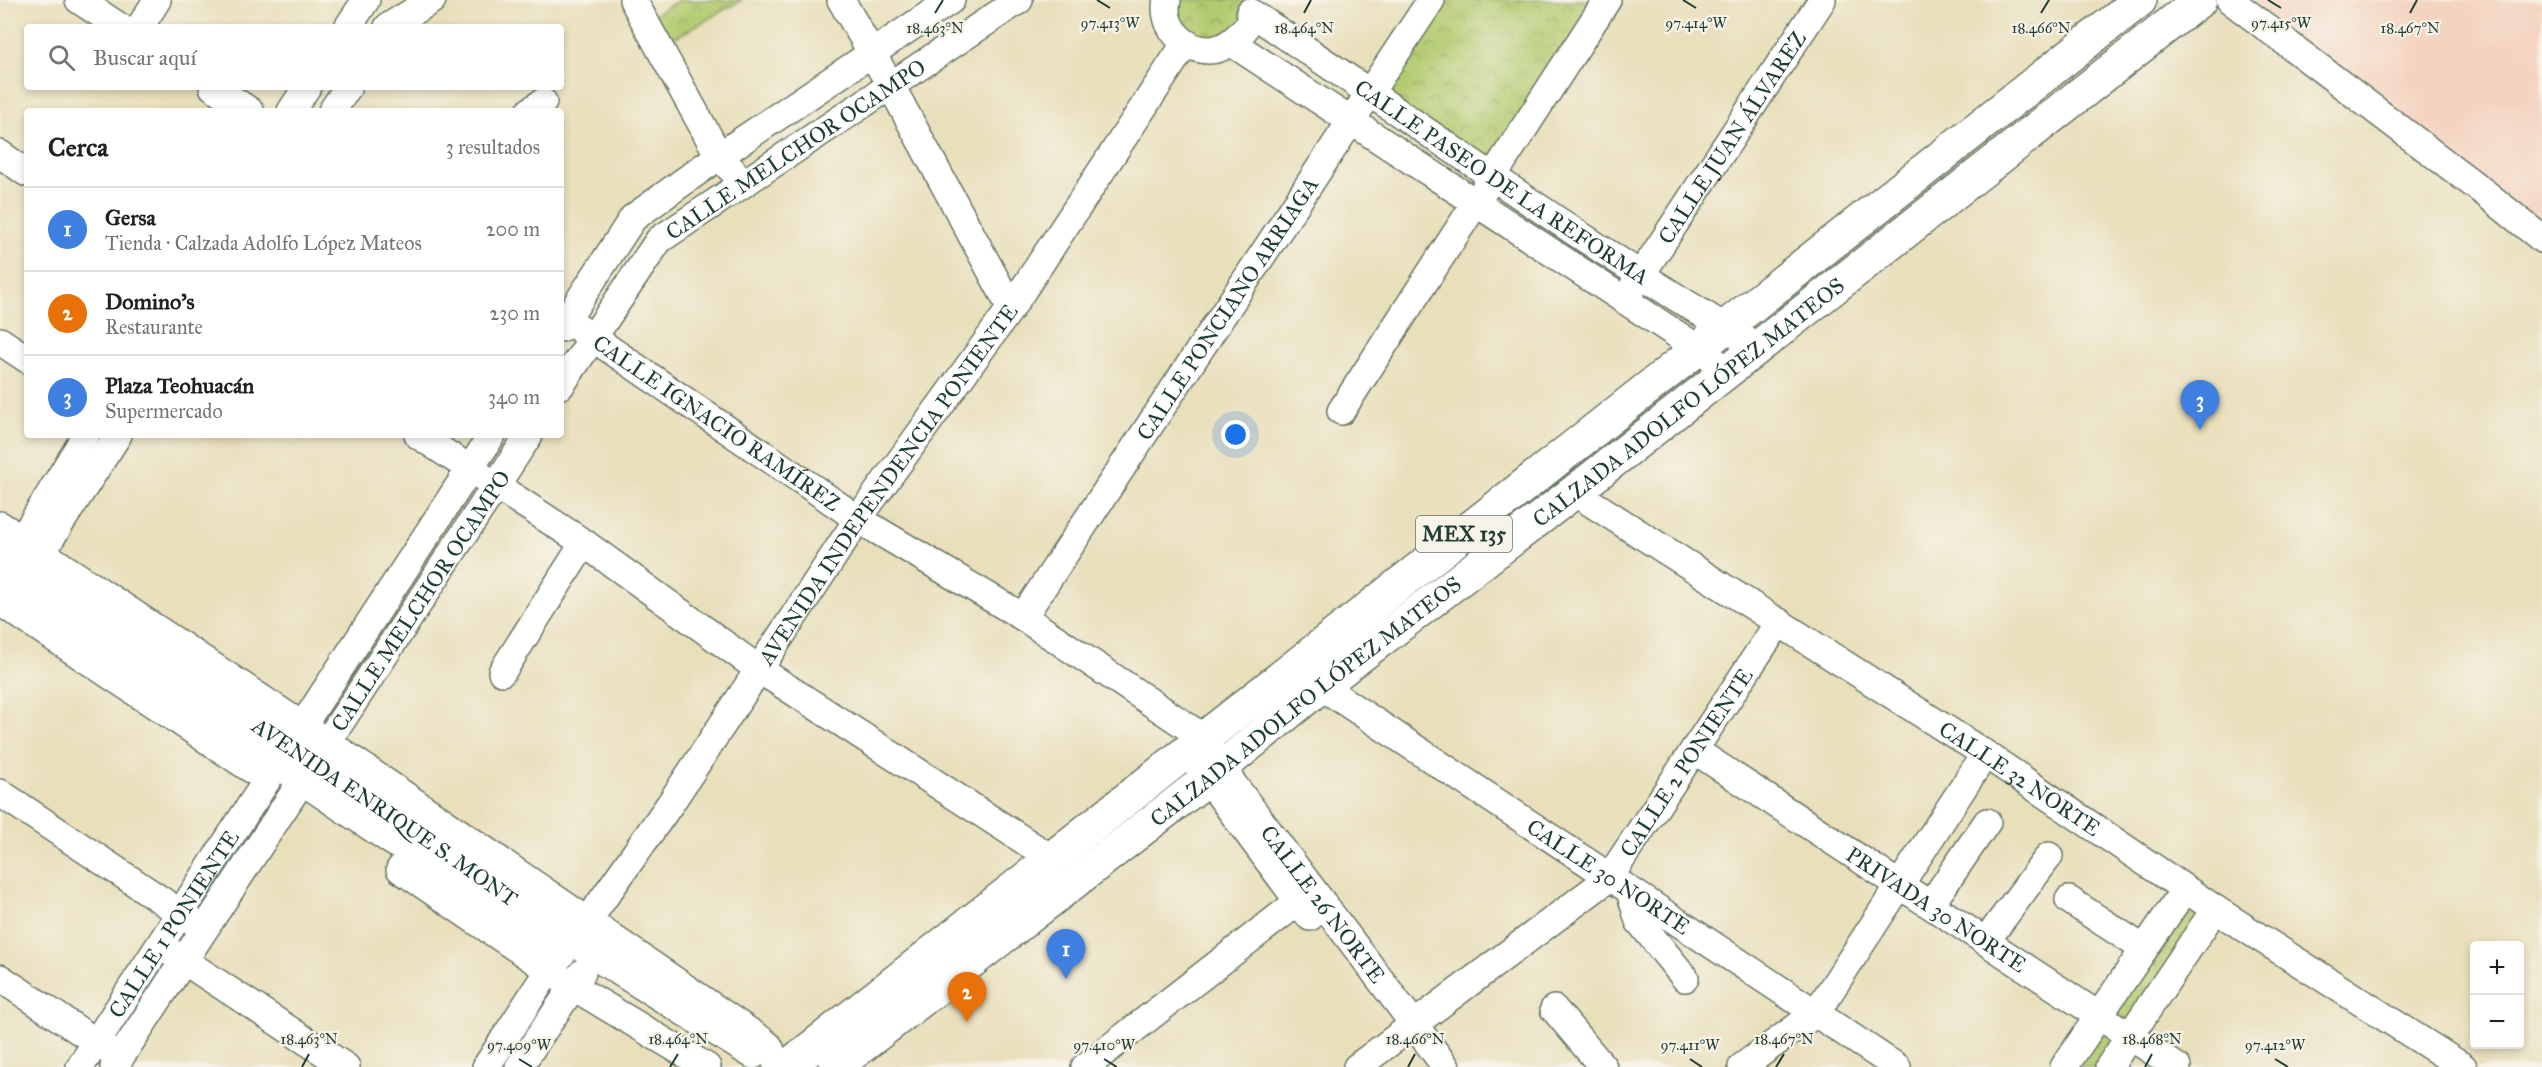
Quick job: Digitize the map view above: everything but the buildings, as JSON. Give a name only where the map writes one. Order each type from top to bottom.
[{"type":"main road","name":"CALZADA ADOLFO LÓPEZ MATEOS","points":[[787,1067],[1051,858],[1190,736],[1699,349],[2140,0]]},
{"type":"main road","name":"CALZADA ADOLFO LÓPEZ MATEOS","points":[[834,1067],[1214,774],[1321,686],[1574,492],[2200,0]]},
{"type":"street","points":[[79,0],[115,24]]},
{"type":"street","points":[[142,24],[157,0]]},
{"type":"street","points":[[350,24],[366,0]]},
{"type":"street","points":[[393,24],[432,0]]},
{"type":"street","points":[[633,0],[719,156],[743,184]]},
{"type":"street","points":[[841,0],[891,86],[1011,308]]},
{"type":"street","name":"CALLE MELCHOR OCAMPO","points":[[564,320],[633,218],[719,156],[951,0]]},
{"type":"street","name":"CALLE MELCHOR OCAMPO","points":[[564,380],[659,240],[1019,0]]},
{"type":"street","points":[[1167,0],[1165,9],[1170,29],[1185,44],[1209,50],[1232,43],[1244,30],[1249,6]]},
{"type":"street","name":"CALLE PONCIANO ARRIAGA","points":[[1023,617],[1431,0]]},
{"type":"street","points":[[1341,411],[1607,0]]},
{"type":"street","points":[[2230,0],[2485,193],[2542,239]]},
{"type":"street","name":"CALLE JUAN ÁLVAREZ","points":[[1624,300],[1813,3]]},
{"type":"street","name":"CALLE PASEO DE LA REFORMA","points":[[1249,6],[1492,176],[1642,275],[1758,347]]},
{"type":"street","name":"CALLE PASEO DE LA REFORMA","points":[[1232,43],[1699,349],[1728,371]]},
{"type":"street","name":"AVENIDA INDEPENDENCIA PONIENTE","points":[[486,1067],[760,670],[858,519],[1011,308],[1185,44]]},
{"type":"street","points":[[218,90],[245,108]]},
{"type":"street","points":[[293,108],[305,90]]},
{"type":"street","points":[[334,108],[346,90]]},
{"type":"street","points":[[0,154],[24,171]]},
{"type":"street","name":"CALLE IGNACIO RAMÍREZ","points":[[564,322],[592,337],[858,519],[1023,617],[1190,736]]},
{"type":"street","points":[[0,341],[24,357]]},
{"type":"street","points":[[11,572],[84,438]]},
{"type":"street","points":[[11,572],[116,438]]},
{"type":"street","points":[[423,438],[584,543],[760,670],[1051,858]]},
{"type":"street","name":"CALLE MELCHOR OCAMPO","points":[[283,753],[490,438]]},
{"type":"street","name":"CALLE MELCHOR OCAMPO","points":[[123,1064],[183,960],[527,438]]},
{"type":"street","name":"CALLE 32 NORTE","points":[[1574,492],[1985,754],[2185,889],[2463,1067]]},
{"type":"street","points":[[502,672],[584,543]]},
{"type":"street","points":[[11,572],[283,753]]},
{"type":"street","points":[[11,572],[309,769],[567,947],[763,1041],[769,1046],[778,1067]]},
{"type":"street","name":"CALLE 2 PONIENTE","points":[[1357,1067],[1405,1029],[1619,884],[1694,750],[1779,622]]},
{"type":"street","name":"CALLE 30 NORTE","points":[[1321,686],[1897,1067]]},
{"type":"street","name":"CALLE 26 NORTE","points":[[1190,736],[1214,774],[1405,1029],[1424,1067]]},
{"type":"street","name":"PRIVADA 30 NORTE","points":[[1694,750],[2177,1067]]},
{"type":"street","name":"AVENIDA ENRIQUE S. MONT","points":[[283,753],[567,947]]},
{"type":"street","name":"CALLE 1 PONIENTE","points":[[80,1067],[283,753]]},
{"type":"street","points":[[1742,1067],[1816,1013],[1985,754]]},
{"type":"street","points":[[0,793],[204,928]]},
{"type":"street","points":[[1931,904],[1987,822]]},
{"type":"street","points":[[1986,942],[2049,856]]},
{"type":"street","points":[[1619,884],[1639,921],[1685,978]]},
{"type":"street","points":[[2064,1067],[2185,889]]},
{"type":"street","points":[[1085,1067],[1306,896]]},
{"type":"street","points":[[2069,900],[2144,949]]},
{"type":"street","points":[[2109,1067],[2216,909]]},
{"type":"street","points":[[160,945],[346,1067]]},
{"type":"street","points":[[567,947],[584,971],[707,1067]]},
{"type":"street","points":[[567,947],[584,971],[738,1067]]},
{"type":"street","points":[[519,1067],[584,971]]},
{"type":"street","points":[[584,971],[772,1067]]},
{"type":"street","points":[[0,978],[97,1042],[123,1064]]},
{"type":"street","points":[[1554,1009],[1603,1067]]},
{"type":"street","name":"CALLE 26 NORTE","points":[[1405,1029],[1446,1067]]},
{"type":"shaded area","points":[[2246,0],[2542,0],[2542,234]]},
{"type":"green space","points":[[679,0],[742,0],[669,41],[654,15]]},
{"type":"green space","points":[[1170,0],[1246,0],[1241,30],[1195,44]]},
{"type":"green space","points":[[1431,0],[1607,0],[1492,176],[1371,92]]},
{"type":"green space","points":[[2185,889],[2215,909],[2109,1067],[2064,1067]]},
{"type":"place","name":"Plaza Teohuacán","points":[[2200,430]]},
{"type":"place","name":"Gersa","points":[[1066,979]]},
{"type":"place","name":"Domino's","points":[[967,1022]]}]
